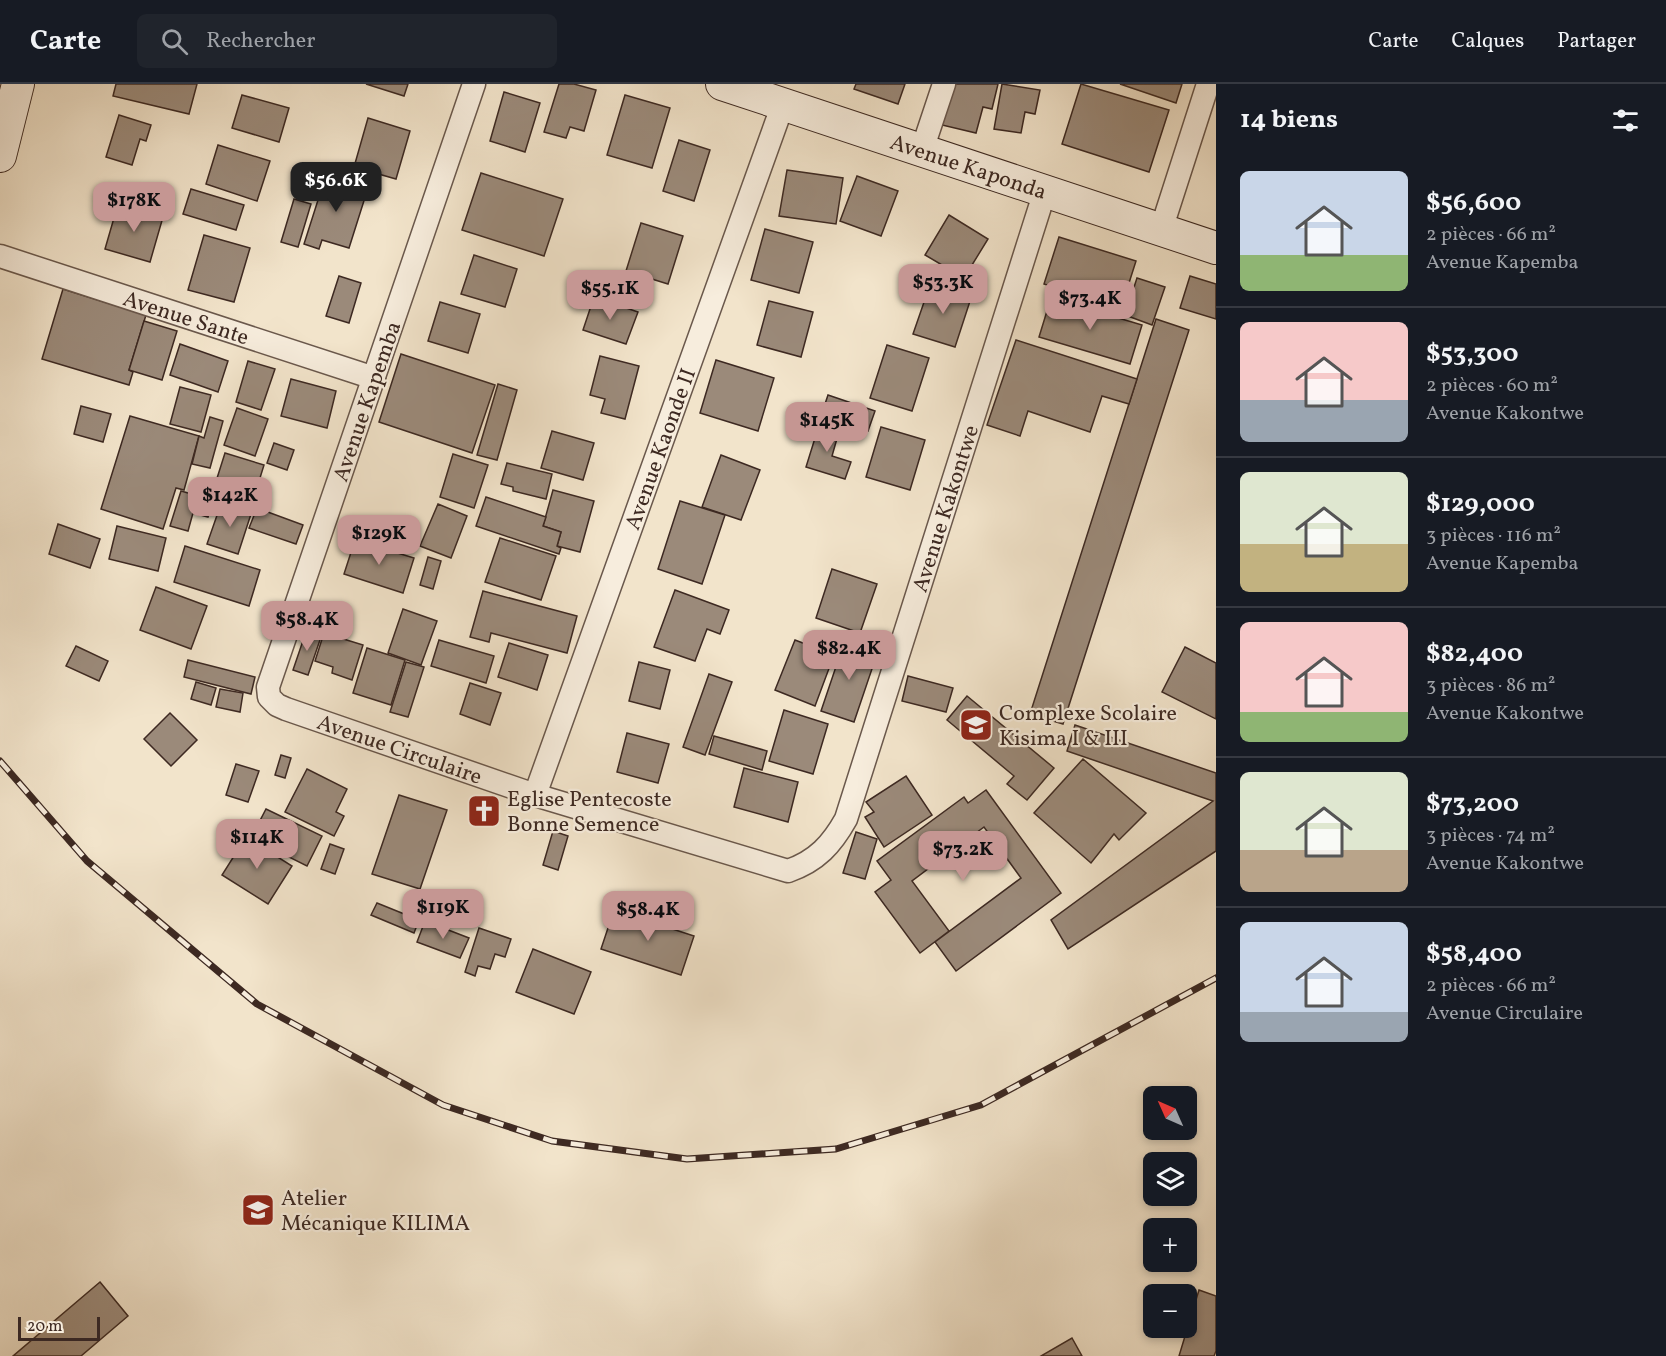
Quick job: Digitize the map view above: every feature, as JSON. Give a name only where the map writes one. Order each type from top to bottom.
[{"type":"street","points":[[0,156],[18,84]]},
{"type":"street","name":"Avenue Kapemba","points":[[286,709],[271,701],[267,692],[268,687],[474,84]]},
{"type":"street","name":"Avenue Kaponda","points":[[722,84],[1216,248]]},
{"type":"street","points":[[922,150],[944,84]]},
{"type":"street","points":[[1161,230],[1208,84]]},
{"type":"street","name":"Avenue Kaonde II","points":[[535,795],[783,104]]},
{"type":"street","name":"Avenue Kakontwe","points":[[822,854],[846,819],[1045,191]]},
{"type":"street","name":"Avenue Sante","points":[[0,256],[374,378]]},
{"type":"street","name":"Avenue Circulaire","points":[[286,709],[535,795],[788,871],[804,866],[822,854]]},
{"type":"building","points":[[116,84],[197,84],[189,114],[113,96]]},
{"type":"building","points":[[366,84],[408,84],[404,96]]},
{"type":"building","points":[[559,84],[574,84],[596,90],[584,131],[570,127],[566,138],[544,132]]},
{"type":"building","points":[[856,84],[905,84],[898,104],[854,89]]},
{"type":"building","points":[[952,84],[998,84],[992,109],[983,107],[976,133],[942,125]]},
{"type":"building","points":[[1002,84],[1040,90],[1035,114],[1025,112],[1021,133],[994,129]]},
{"type":"building","points":[[1081,84],[1169,110],[1149,172],[1062,144]]},
{"type":"building","points":[[1120,84],[1182,84],[1176,103]]},
{"type":"building","points":[[504,92],[540,103],[525,152],[490,141]]},
{"type":"building","points":[[242,95],[289,108],[279,142],[232,128]]},
{"type":"building","points":[[625,95],[670,108],[652,168],[607,155]]},
{"type":"building","points":[[119,115],[151,125],[146,141],[140,139],[132,165],[106,157]]},
{"type":"building","points":[[368,118],[410,131],[396,179],[354,167]]},
{"type":"building","points":[[679,140],[710,150],[694,201],[663,191]]},
{"type":"building","points":[[218,145],[270,161],[257,201],[206,184]]},
{"type":"building","points":[[787,170],[843,178],[836,224],[779,216]]},
{"type":"building","points":[[481,173],[563,199],[544,256],[462,230]]},
{"type":"building","points":[[326,175],[368,188],[349,248],[322,240],[319,249],[304,244]]},
{"type":"building","points":[[857,176],[898,191],[881,236],[840,221]]},
{"type":"building","points":[[191,189],[244,205],[236,230],[183,214]]},
{"type":"building","points":[[294,199],[311,204],[298,247],[281,242]]},
{"type":"building","points":[[118,204],[163,217],[150,262],[105,249]]},
{"type":"building","points":[[949,215],[988,239],[964,278],[925,255]]},
{"type":"building","points":[[641,223],[683,236],[668,284],[626,271]]},
{"type":"building","points":[[765,229],[813,242],[799,293],[751,280]]},
{"type":"building","points":[[204,235],[250,248],[234,302],[188,290]]},
{"type":"building","points":[[1059,237],[1136,261],[1121,308],[1044,284]]},
{"type":"building","points":[[474,255],[517,269],[505,307],[461,294]]},
{"type":"building","points":[[339,276],[361,283],[349,323],[326,316]]},
{"type":"building","points":[[1190,276],[1216,284],[1216,319],[1180,308]]},
{"type":"building","points":[[1137,278],[1165,287],[1152,325],[1125,315]]},
{"type":"building","points":[[931,282],[972,295],[955,347],[913,334]]},
{"type":"building","points":[[63,289],[146,315],[129,370],[133,372],[129,385],[42,359]]},
{"type":"building","points":[[594,297],[638,312],[626,344],[583,330]]},
{"type":"building","points":[[1051,298],[1142,325],[1130,364],[1039,337]]},
{"type":"building","points":[[769,301],[813,312],[801,357],[757,345]]},
{"type":"building","points":[[440,302],[480,314],[468,353],[428,341]]},
{"type":"building","points":[[1156,319],[1189,330],[1063,724],[1030,714]]},
{"type":"building","points":[[144,321],[177,331],[162,380],[129,370]]},
{"type":"building","points":[[1016,340],[1137,379],[1129,404],[1102,396],[1090,432],[1028,411],[1020,436],[987,425]]},
{"type":"building","points":[[180,344],[228,361],[218,392],[170,375]]},
{"type":"building","points":[[887,345],[929,358],[912,411],[870,398]]},
{"type":"building","points":[[401,354],[495,385],[472,453],[379,422]]},
{"type":"building","points":[[600,356],[639,366],[625,419],[601,413],[605,399],[590,395]]},
{"type":"building","points":[[716,360],[774,378],[758,431],[700,413]]},
{"type":"building","points":[[248,361],[275,369],[261,410],[236,402]]},
{"type":"building","points":[[291,379],[336,391],[327,428],[281,416]]},
{"type":"building","points":[[498,384],[517,390],[497,460],[477,455]]},
{"type":"building","points":[[180,387],[211,395],[201,432],[170,424]]},
{"type":"building","points":[[828,395],[875,411],[868,431],[821,416]]},
{"type":"building","points":[[81,406],[111,414],[103,442],[74,434]]},
{"type":"building","points":[[237,408],[268,419],[255,456],[224,445]]},
{"type":"building","points":[[130,416],[199,436],[184,490],[176,488],[163,529],[101,509]]},
{"type":"building","points":[[210,417],[223,421],[210,468],[192,464],[199,436],[204,438]]},
{"type":"building","points":[[820,422],[840,428],[832,456],[851,462],[845,479],[806,467]]},
{"type":"building","points":[[881,427],[925,440],[910,490],[866,477]]},
{"type":"building","points":[[552,431],[594,443],[583,480],[541,468]]},
{"type":"building","points":[[274,443],[294,450],[287,470],[267,463]]},
{"type":"building","points":[[225,453],[264,465],[251,507],[212,494]]},
{"type":"building","points":[[453,454],[488,465],[474,508],[440,497]]},
{"type":"building","points":[[721,455],[760,470],[741,520],[702,507]]},
{"type":"building","points":[[507,463],[552,474],[546,499],[513,491],[513,487],[501,484]]},
{"type":"building","points":[[553,490],[594,501],[580,552],[557,546],[561,532],[543,526]]},
{"type":"building","points":[[181,491],[213,500],[208,517],[193,513],[188,531],[170,526]]},
{"type":"building","points":[[486,497],[546,517],[543,526],[561,532],[557,546],[561,548],[559,554],[476,526]]},
{"type":"building","points":[[222,501],[252,511],[238,554],[207,544]]},
{"type":"building","points":[[680,501],[725,515],[702,584],[658,569]]},
{"type":"building","points":[[438,504],[467,516],[451,558],[420,546]]},
{"type":"building","points":[[257,508],[303,525],[296,544],[249,528]]},
{"type":"building","points":[[58,524],[100,539],[90,568],[49,554]]},
{"type":"building","points":[[117,526],[166,538],[158,571],[109,559]]},
{"type":"building","points":[[500,538],[556,556],[541,600],[485,582]]},
{"type":"building","points":[[355,540],[414,558],[403,593],[344,574]]},
{"type":"building","points":[[185,546],[260,570],[249,606],[174,582]]},
{"type":"building","points":[[428,557],[441,561],[433,589],[420,585]]},
{"type":"building","points":[[832,569],[877,584],[860,633],[816,618]]},
{"type":"building","points":[[156,587],[207,606],[191,649],[140,630]]},
{"type":"building","points":[[675,590],[729,610],[720,634],[707,629],[695,661],[654,647]]},
{"type":"building","points":[[483,591],[577,616],[567,653],[491,633],[489,642],[470,637]]},
{"type":"building","points":[[403,609],[437,621],[421,665],[388,653]]},
{"type":"building","points":[[307,629],[322,634],[308,675],[293,670]]},
{"type":"building","points":[[324,633],[363,645],[352,680],[332,673],[333,667],[315,661]]},
{"type":"building","points":[[439,640],[494,656],[486,683],[431,666]]},
{"type":"building","points":[[795,640],[834,655],[815,706],[775,690]]},
{"type":"building","points":[[845,640],[878,651],[854,722],[821,711]]},
{"type":"building","points":[[509,643],[548,655],[537,690],[498,677]]},
{"type":"building","points":[[76,646],[108,661],[99,681],[66,666]]},
{"type":"building","points":[[1185,647],[1216,663],[1216,719],[1162,692]]},
{"type":"building","points":[[367,648],[405,660],[391,705],[353,693]]},
{"type":"building","points":[[188,660],[255,677],[251,694],[184,677]]},
{"type":"building","points":[[406,662],[424,667],[408,717],[390,712]]},
{"type":"building","points":[[639,662],[670,670],[660,709],[629,701]]},
{"type":"building","points":[[709,674],[732,682],[705,755],[683,747]]},
{"type":"building","points":[[908,676],[953,688],[946,712],[902,701]]},
{"type":"building","points":[[196,682],[216,688],[211,705],[191,699]]},
{"type":"building","points":[[470,683],[501,693],[490,725],[460,714]]},
{"type":"building","points":[[220,689],[243,693],[240,712],[216,707]]},
{"type":"building","points":[[967,696],[1054,768],[1027,800],[1007,784],[1014,776],[947,720]]},
{"type":"building","points":[[784,710],[828,724],[813,774],[769,761]]},
{"type":"building","points":[[170,713],[197,740],[171,766],[144,739]]},
{"type":"building","points":[[1075,725],[1216,773],[1216,851],[1068,949],[1051,920],[1213,801],[1067,751]]},
{"type":"building","points":[[627,733],[669,744],[658,783],[617,772]]},
{"type":"building","points":[[714,736],[767,751],[762,770],[709,754]]},
{"type":"building","points":[[281,755],[291,758],[285,778],[275,775]]},
{"type":"building","points":[[1083,759],[1146,813],[1119,840],[1114,834],[1091,863],[1034,813]]},
{"type":"building","points":[[236,764],[259,771],[248,802],[226,795]]},
{"type":"building","points":[[744,768],[798,782],[788,822],[734,807]]},
{"type":"building","points":[[307,769],[347,789],[336,812],[344,816],[334,836],[285,812]]},
{"type":"building","points":[[906,776],[932,815],[884,847],[865,817],[874,812],[866,802]]},
{"type":"building","points":[[986,790],[1061,893],[956,971],[935,942],[1021,878],[984,827],[912,881],[949,931],[920,953],[875,892],[891,880],[877,861],[964,797],[968,803]]},
{"type":"building","points":[[399,795],[447,810],[420,889],[372,874]]},
{"type":"building","points":[[266,809],[322,836],[307,866],[251,838]]},
{"type":"building","points":[[553,831],[568,836],[558,870],[543,865]]},
{"type":"building","points":[[856,832],[877,839],[865,879],[843,873]]},
{"type":"building","points":[[246,837],[292,866],[268,904],[222,875]]},
{"type":"building","points":[[330,844],[344,849],[335,874],[321,869]]},
{"type":"building","points":[[377,903],[419,920],[414,933],[371,915]]},
{"type":"building","points":[[614,910],[694,936],[681,975],[601,949]]},
{"type":"building","points":[[425,921],[469,938],[460,958],[417,942]]},
{"type":"building","points":[[479,928],[511,939],[505,957],[495,954],[490,969],[478,966],[475,976],[465,972]]},
{"type":"building","points":[[533,949],[591,972],[574,1014],[516,992]]},
{"type":"building","points":[[100,1282],[128,1316],[81,1356],[13,1356]]},
{"type":"building","points":[[1199,1290],[1216,1296],[1216,1351],[1214,1356],[1179,1356],[1184,1338],[1197,1338]]},
{"type":"building","points":[[1072,1338],[1082,1356],[1041,1356]]},
{"type":"railway","points":[[0,761],[87,861],[257,1004],[443,1105],[552,1141],[687,1159],[836,1149],[981,1105],[1216,978]]},
{"type":"place","name":"Complexe Scolaire Kisima I & III","points":[[976,725]]},
{"type":"place","name":"Eglise Pentecoste Bonne Semence","points":[[484,811]]},
{"type":"place","name":"Atelier Mécanique KILIMA","points":[[258,1210]]}]
